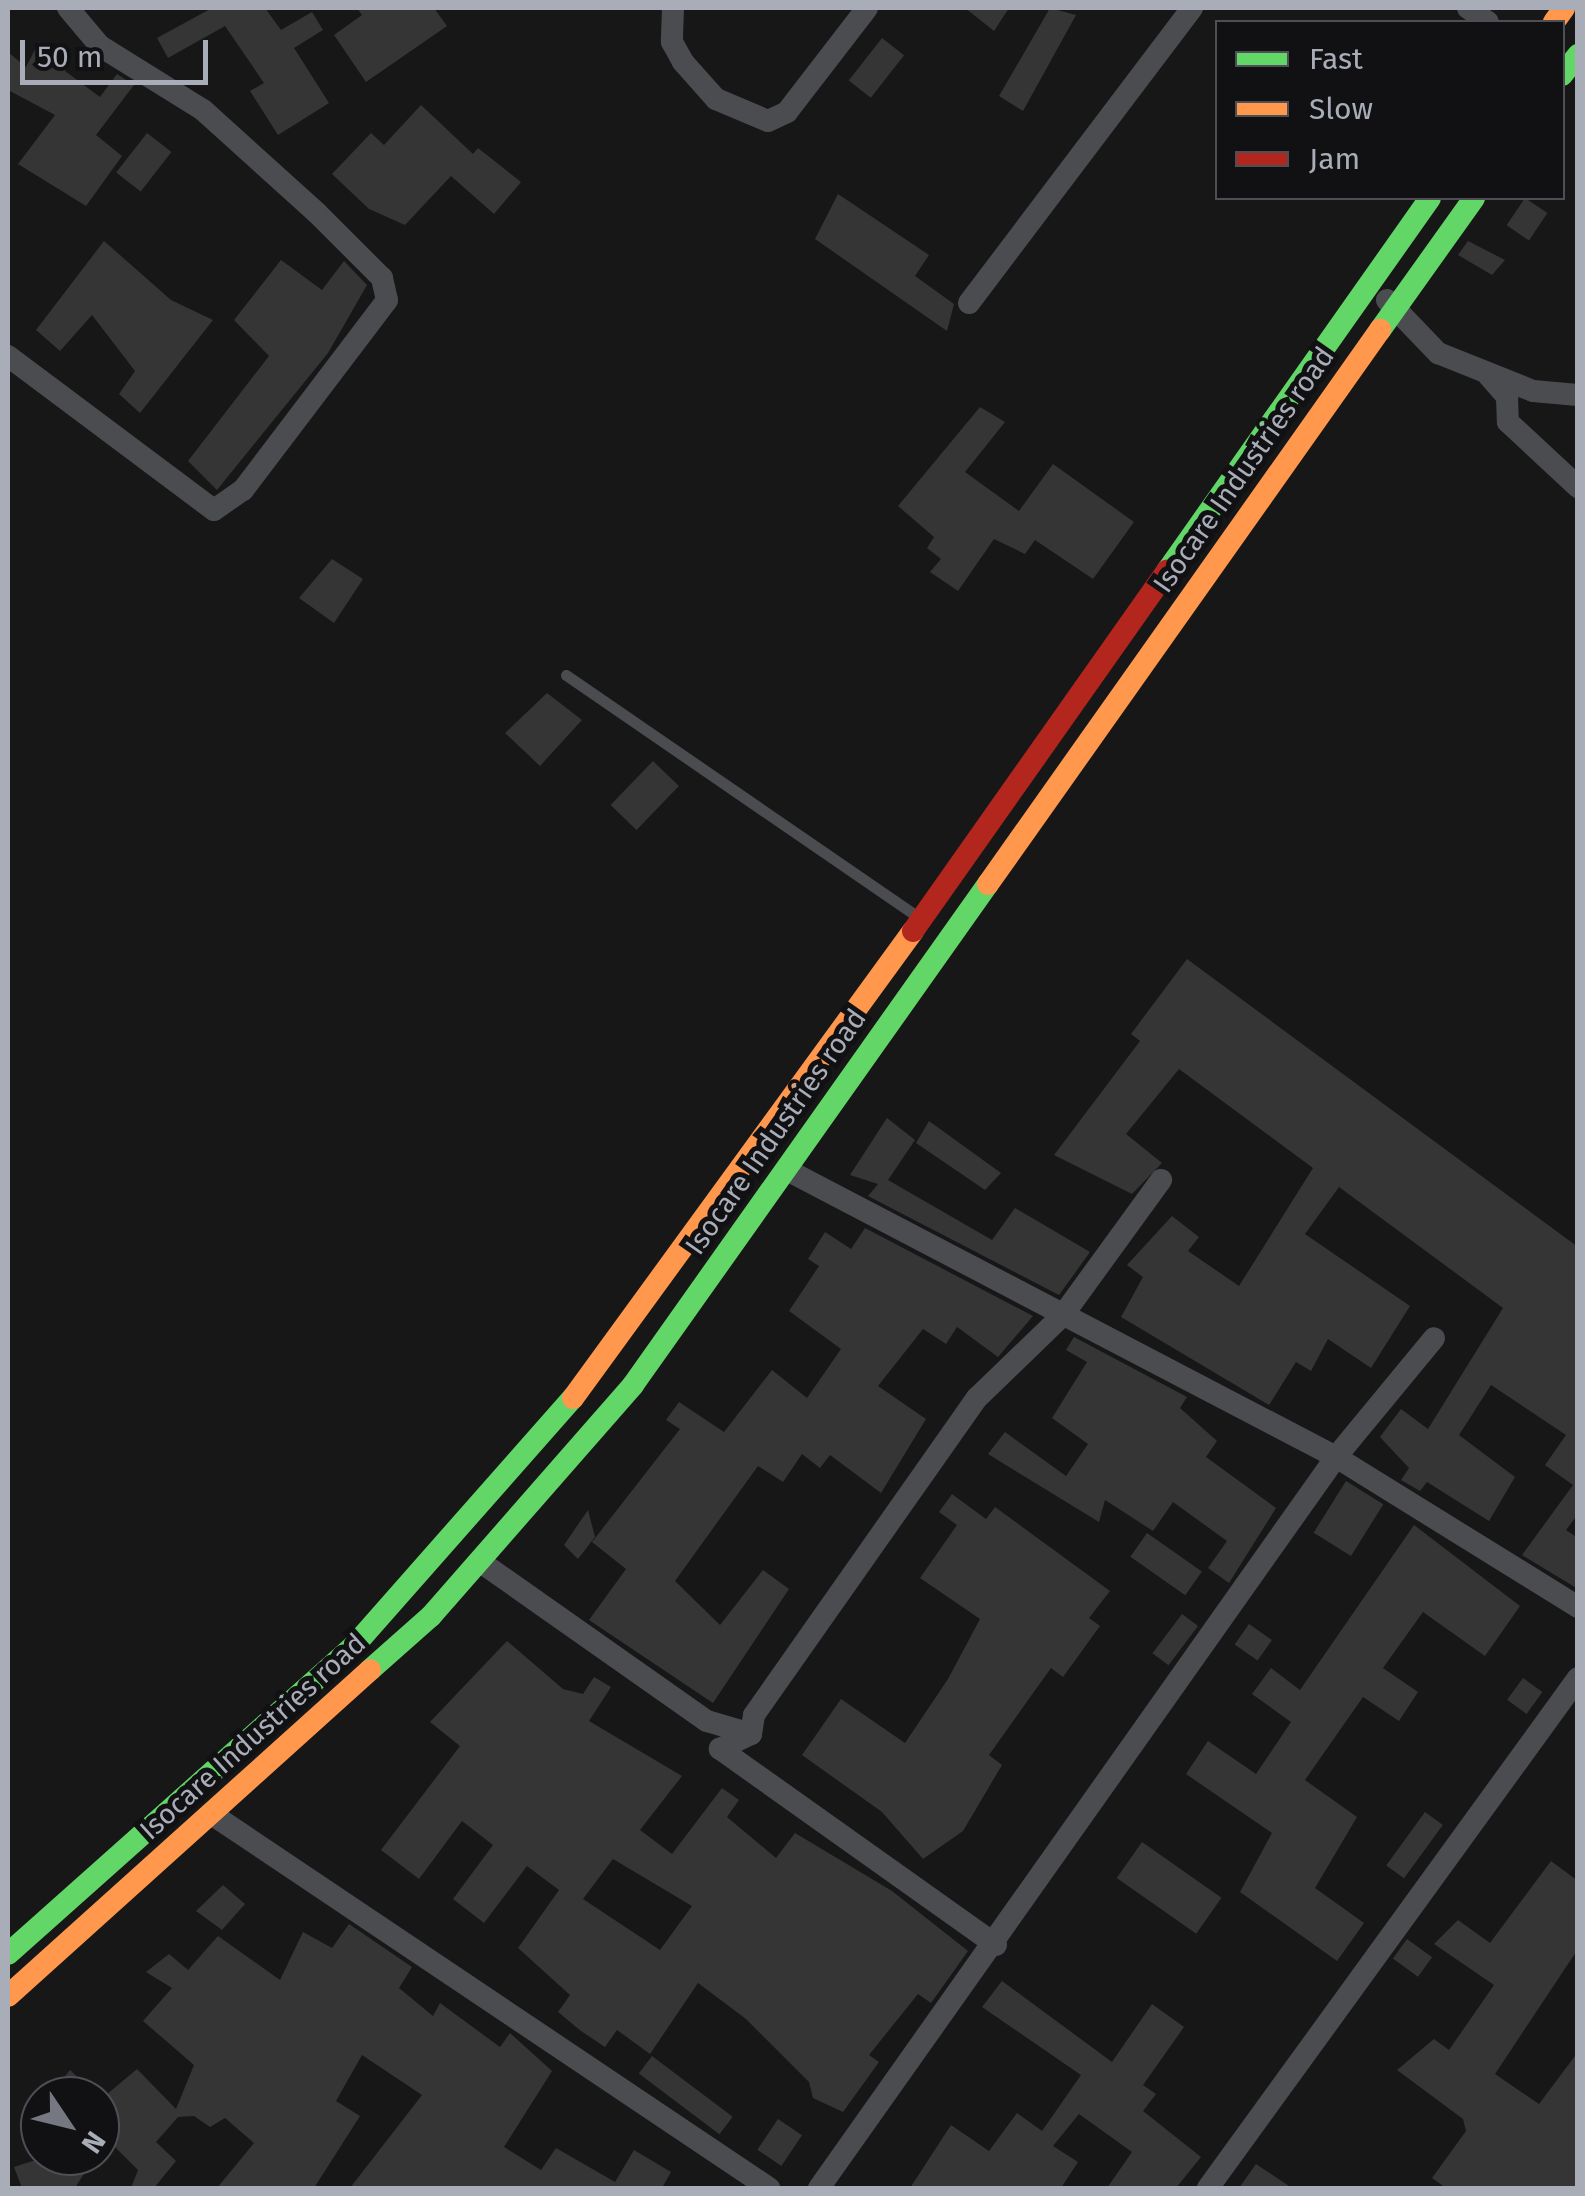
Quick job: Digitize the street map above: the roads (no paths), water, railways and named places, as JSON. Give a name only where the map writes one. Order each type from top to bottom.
[{"type":"street","points":[[8,356],[214,510],[243,490],[387,300],[382,278],[317,213],[203,110],[100,46],[68,8]]},
{"type":"street","points":[[673,8],[672,42],[684,62],[716,99],[768,122],[787,112],[867,8]]},
{"type":"street","points":[[969,304],[1192,8]]},
{"type":"street","name":"Isocare Industries road","points":[[8,1954],[354,1646],[448,1550],[636,1321],[1429,200]]},
{"type":"street","name":"Isocare Industries road","points":[[8,1996],[213,1815],[482,1563],[633,1385],[1473,200]]},
{"type":"street","points":[[1370,287],[1397,307],[1438,353],[1490,376],[1578,395]]},
{"type":"street","points":[[1490,376],[1507,398],[1508,422],[1578,487]]},
{"type":"street","points":[[786,1170],[1336,1457],[1578,1607]]},
{"type":"street","points":[[751,1734],[754,1715],[978,1398],[1062,1315],[1160,1180]]},
{"type":"street","points":[[818,2188],[996,1946],[1336,1457],[1434,1338]]},
{"type":"street","points":[[482,1563],[708,1722],[751,1734]]},
{"type":"street","points":[[1208,2188],[1578,1678]]},
{"type":"street","points":[[751,1734],[720,1749],[996,1946]]},
{"type":"street","points":[[213,1815],[769,2188]]},
{"type":"street","points":[[722,2188],[736,2168]]},
{"type":"lane","points":[[566,675],[949,938]]}]
